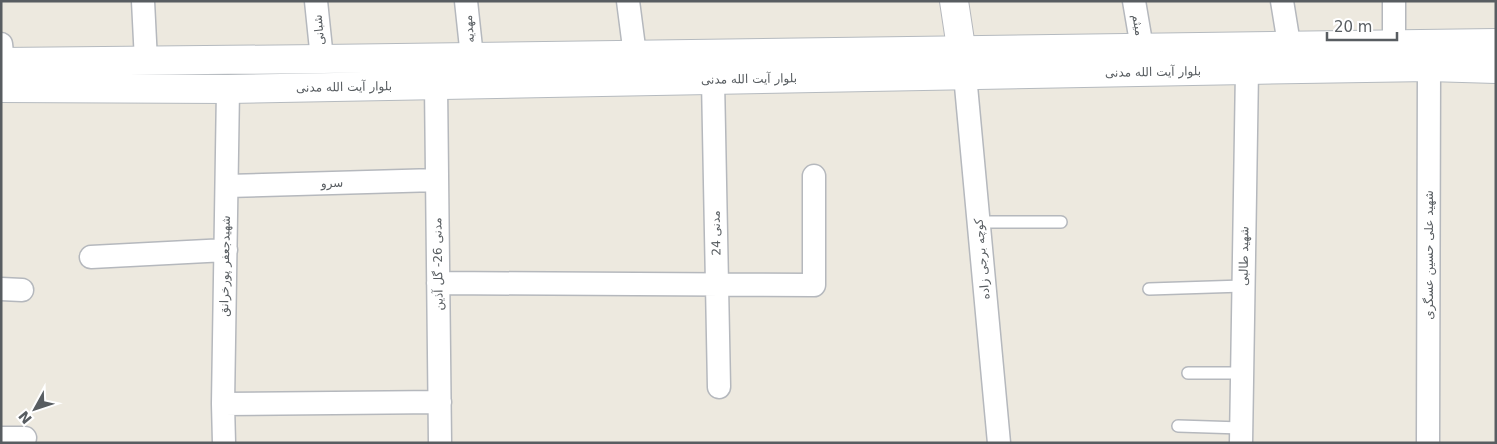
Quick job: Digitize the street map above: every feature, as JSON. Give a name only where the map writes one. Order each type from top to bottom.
[{"type":"main road","points":[[954,1],[963,63]]},
{"type":"main road","name":"بلوار آیت الله مدنی","points":[[2,64],[228,89],[713,80],[963,63],[1142,48],[1289,44],[1496,43]]},
{"type":"main road","name":"بلوار آیت الله مدنی","points":[[2,64],[635,55],[1247,70],[1429,67],[1496,69]]},
{"type":"street","points":[[143,1],[146,61]]},
{"type":"street","name":"شبانی","points":[[316,1],[322,59]]},
{"type":"street","name":"مهدیه","points":[[466,1],[472,57]]},
{"type":"street","points":[[628,1],[635,55]]},
{"type":"street","name":"میثم","points":[[1134,1],[1142,48]]},
{"type":"street","points":[[1282,1],[1289,44]]},
{"type":"street","points":[[1394,1],[1394,43]]},
{"type":"street","name":"کوچه برجى زاده","points":[[963,63],[999,443]]},
{"type":"street","name":"شهید علی حسین عسگری","points":[[1428,443],[1429,67]]},
{"type":"street","name":"شهید طالبی","points":[[1241,435],[1247,70]]},
{"type":"street","name":"مدنی 24","points":[[713,80],[719,387]]},
{"type":"street","name":"مدنی 26- گل آذین","points":[[436,85],[440,443]]},
{"type":"street","name":"شهیدجعفر پورخرانق","points":[[224,443],[228,89]]},
{"type":"street","points":[[438,283],[814,285],[814,176]]},
{"type":"street","name":"سرو","points":[[226,186],[437,180]]},
{"type":"street","points":[[91,257],[226,250]]},
{"type":"street","points":[[223,404],[440,402]]},
{"type":"street","points":[[1,438],[25,438]]},
{"type":"lane","points":[[978,222],[1061,222]]},
{"type":"lane","points":[[1149,289],[1244,286]]},
{"type":"lane","points":[[1188,373],[1242,373]]},
{"type":"lane","points":[[1178,426],[1241,435]]}]
